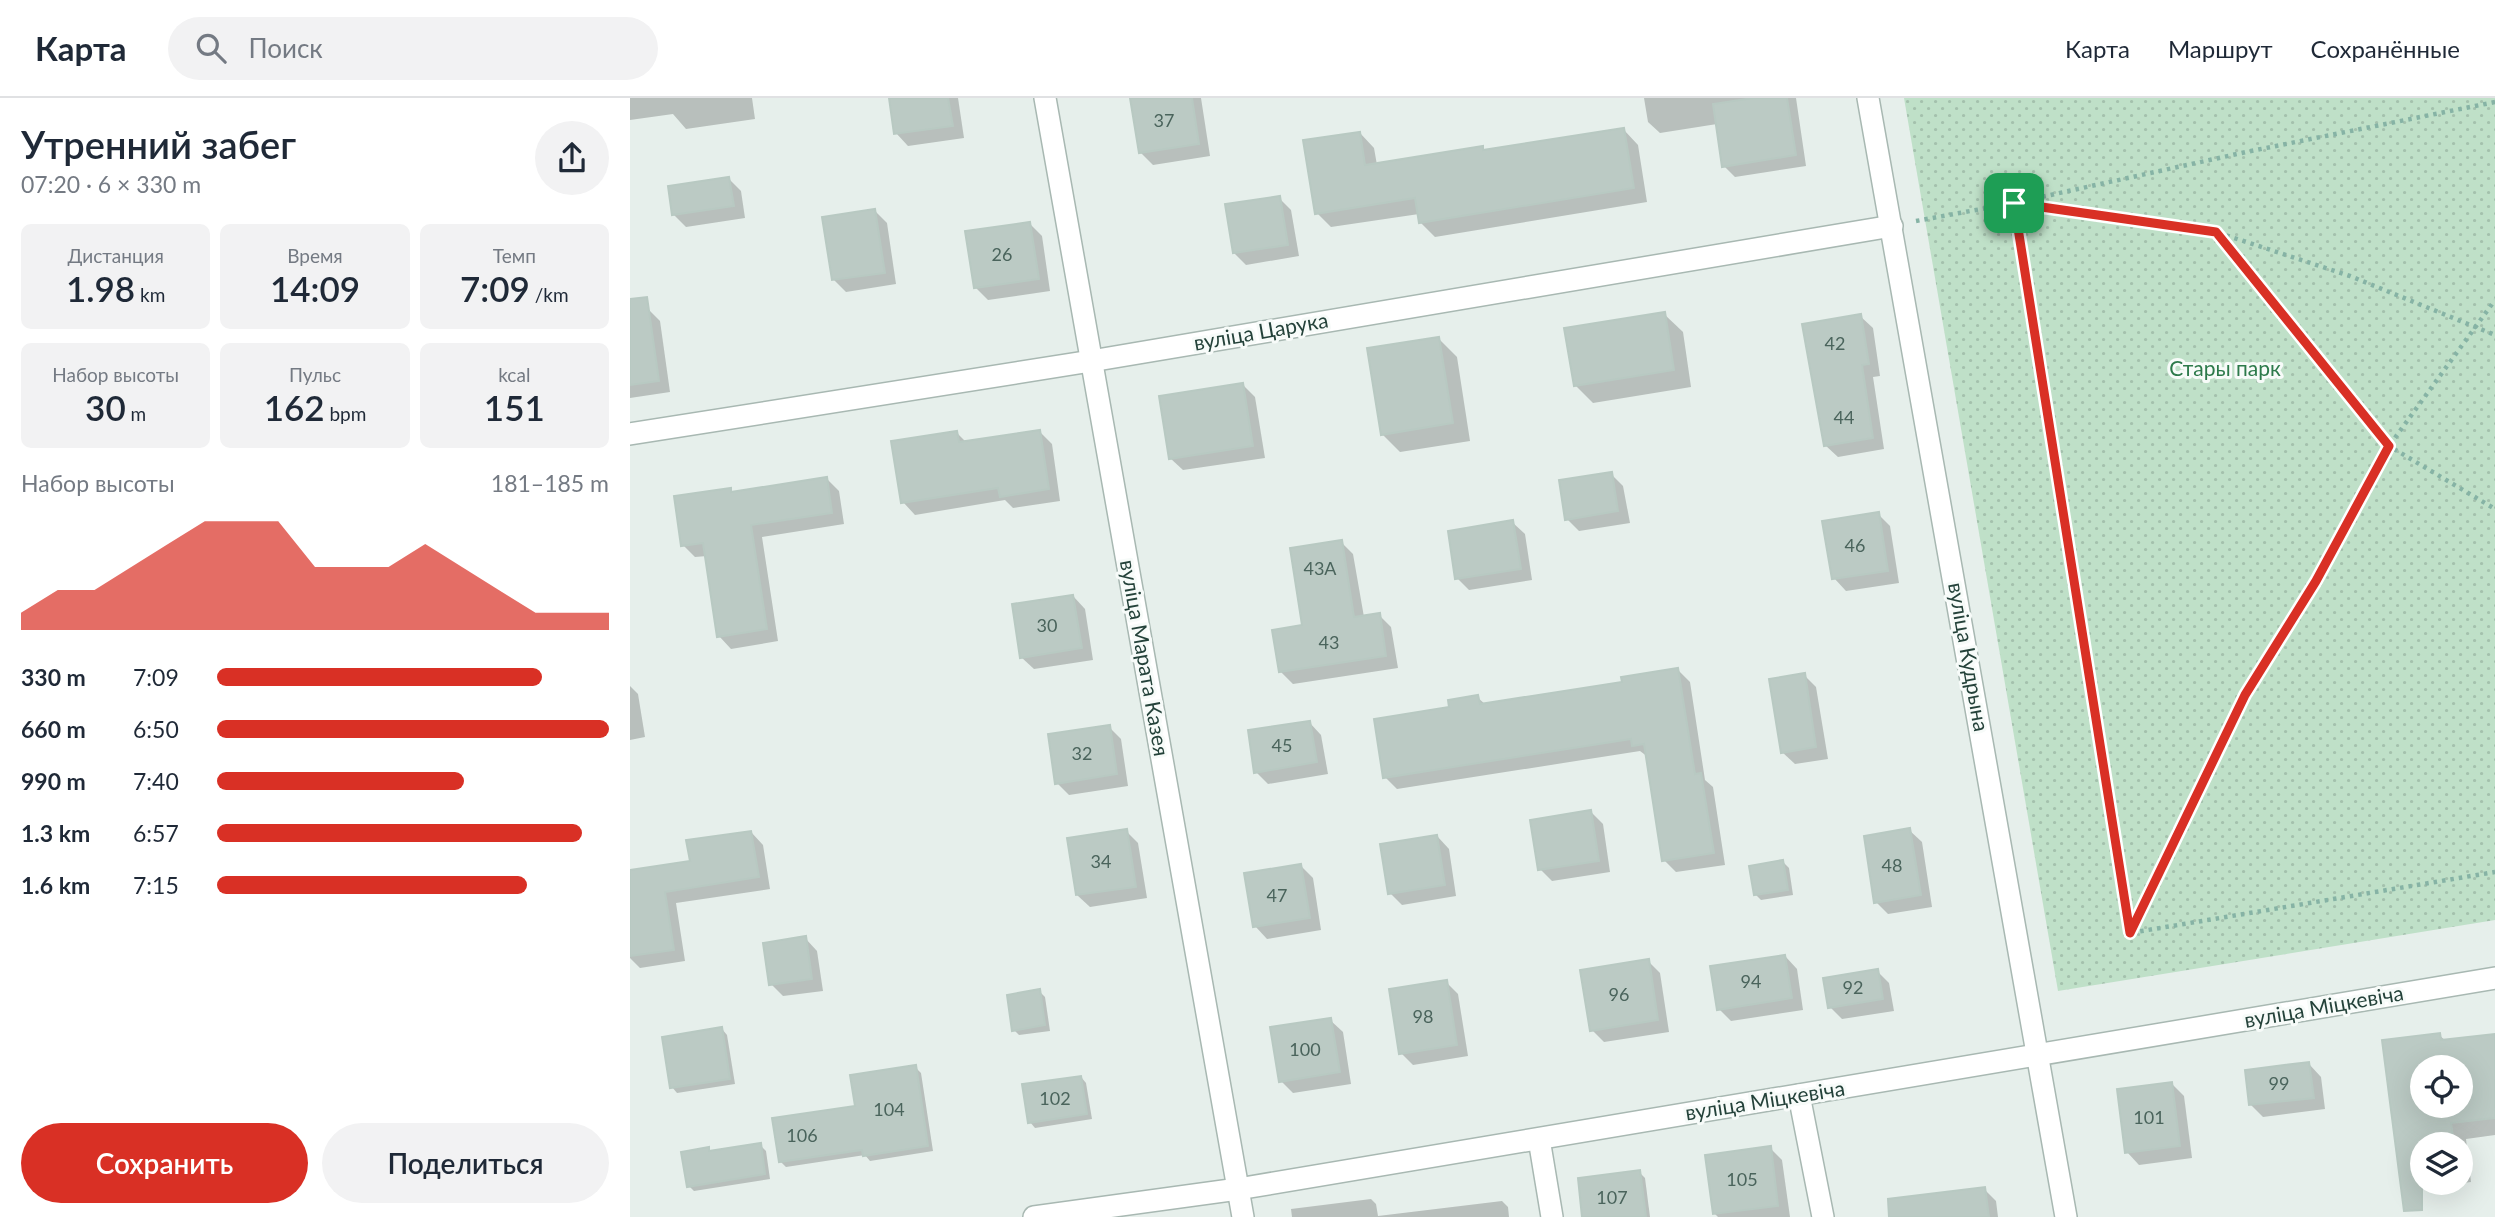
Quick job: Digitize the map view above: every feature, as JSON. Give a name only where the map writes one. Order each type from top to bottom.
[{"type":"street","name":"вуліца Марата Казея","points":[[1045,98],[1243,1217]]},
{"type":"street","name":"вуліца Кудрына","points":[[1868,98],[2066,1217]]},
{"type":"street","name":"вуліца Царука","points":[[630,434],[1091,361],[1892,226]]},
{"type":"street","name":"вуліца Міцкевіча","points":[[1034,1217],[1238,1189],[2495,978]]},
{"type":"street","points":[[1799,1095],[1823,1217]]},
{"type":"street","points":[[1539,1139],[1552,1217]]},
{"type":"path","points":[[1892,226],[2495,102]]},
{"type":"path","points":[[2014,203],[2216,232],[2350,276],[2495,335]]},
{"type":"path","points":[[2014,203],[2130,933]]},
{"type":"path","points":[[2216,232],[2389,446],[2495,509]]},
{"type":"path","points":[[2130,933],[2245,695],[2316,581],[2389,446],[2495,300]]},
{"type":"path","points":[[2130,933],[2495,872]]},
{"type":"green space","name":"Стары парк","points":[[1904,98],[2495,98],[2495,920],[2058,991]]},
{"type":"building","points":[[889,98],[948,98],[953,126],[894,134]]},
{"type":"building","points":[[1130,98],[1192,98],[1199,144],[1139,153]]},
{"type":"building","points":[[1753,98],[1787,98],[1796,155],[1722,167],[1713,104]]},
{"type":"building","points":[[1624,128],[1634,188],[1419,223],[1415,198],[1315,214],[1303,140],[1360,132],[1365,165],[1483,146],[1483,150]]},
{"type":"building","points":[[729,177],[734,206],[672,215],[668,186]]},
{"type":"building","points":[[1280,196],[1288,245],[1233,253],[1225,204]]},
{"type":"building","points":[[875,209],[885,273],[832,280],[822,217]]},
{"type":"building","points":[[1030,222],[1039,279],[974,288],[965,231]]},
{"type":"building","points":[[647,297],[659,381],[630,385],[630,299]]},
{"type":"building","points":[[1665,312],[1674,370],[1574,386],[1564,328]]},
{"type":"building","points":[[1861,314],[1869,364],[1862,365],[1873,438],[1824,446],[1802,324]]},
{"type":"building","points":[[1439,337],[1453,423],[1381,435],[1367,348]]},
{"type":"building","points":[[1243,383],[1253,446],[1169,459],[1159,396]]},
{"type":"building","points":[[1040,430],[1049,489],[1000,497],[998,488],[901,503],[891,441],[957,431],[959,442]]},
{"type":"building","points":[[1612,472],[1618,511],[1565,520],[1559,480]]},
{"type":"building","points":[[827,477],[832,513],[751,525],[767,629],[717,637],[703,543],[681,546],[674,496],[731,488],[731,492]]},
{"type":"building","points":[[1879,512],[1888,571],[1832,579],[1822,521]]},
{"type":"building","points":[[1513,520],[1521,569],[1455,579],[1448,531]]},
{"type":"building","points":[[1342,540],[1354,617],[1380,613],[1386,656],[1279,672],[1272,630],[1302,625],[1290,548]]},
{"type":"building","points":[[1073,595],[1082,648],[1020,658],[1012,604]]},
{"type":"building","points":[[1678,668],[1695,774],[1701,773],[1714,853],[1662,861],[1644,744],[1632,746],[1631,739],[1383,778],[1374,719],[1449,707],[1448,700],[1478,695],[1480,704],[1622,682],[1621,677]]},
{"type":"building","points":[[1805,673],[1816,747],[1781,753],[1769,679]]},
{"type":"building","points":[[1310,721],[1317,762],[1254,773],[1248,730]]},
{"type":"building","points":[[1110,725],[1117,774],[1055,784],[1048,734]]},
{"type":"building","points":[[1591,810],[1599,861],[1538,870],[1530,820]]},
{"type":"building","points":[[1910,828],[1921,895],[1874,903],[1864,836]]},
{"type":"building","points":[[1127,829],[1136,887],[1076,895],[1067,838]]},
{"type":"building","points":[[751,831],[759,877],[665,892],[674,950],[630,956],[630,870],[690,861],[686,840]]},
{"type":"building","points":[[1437,835],[1445,885],[1388,894],[1380,844]]},
{"type":"building","points":[[1783,860],[1788,890],[1754,895],[1749,866]]},
{"type":"building","points":[[1301,864],[1310,918],[1253,927],[1244,873]]},
{"type":"building","points":[[806,936],[812,979],[769,985],[763,943]]},
{"type":"building","points":[[1785,955],[1792,998],[1717,1010],[1710,966]]},
{"type":"building","points":[[1649,959],[1658,1020],[1590,1031],[1580,970]]},
{"type":"building","points":[[1878,969],[1883,999],[1828,1008],[1823,978]]},
{"type":"building","points":[[1447,980],[1457,1045],[1399,1054],[1389,989]]},
{"type":"building","points":[[1040,989],[1045,1025],[1012,1031],[1007,995]]},
{"type":"building","points":[[1331,1018],[1340,1072],[1279,1082],[1270,1027]]},
{"type":"building","points":[[722,1027],[730,1079],[670,1088],[662,1037]]},
{"type":"building","points":[[2440,1033],[2441,1040],[2495,1034],[2495,1118],[2451,1123],[2452,1132],[2410,1132],[2410,1195],[2422,1195],[2422,1210],[2404,1211],[2382,1040]]},
{"type":"building","points":[[2309,1062],[2314,1098],[2249,1105],[2245,1070]]},
{"type":"building","points":[[916,1065],[928,1146],[863,1156],[862,1150],[779,1162],[772,1118],[855,1106],[850,1075]]},
{"type":"building","points":[[1081,1076],[1087,1114],[1028,1123],[1022,1084]]},
{"type":"building","points":[[2172,1082],[2180,1146],[2125,1153],[2117,1089]]},
{"type":"building","points":[[761,1143],[765,1174],[687,1187],[681,1152],[709,1147],[709,1151]]},
{"type":"building","points":[[1771,1146],[1778,1206],[1713,1214],[1705,1155]]},
{"type":"building","points":[[1640,1170],[1646,1217],[1582,1217],[1578,1178]]},
{"type":"building","points":[[1985,1187],[1989,1217],[1889,1217],[1888,1199]]},
{"type":"route","points":[[2014,203],[2216,232],[2389,446],[2316,581],[2245,695],[2130,933],[2029,294],[2014,203]]}]
